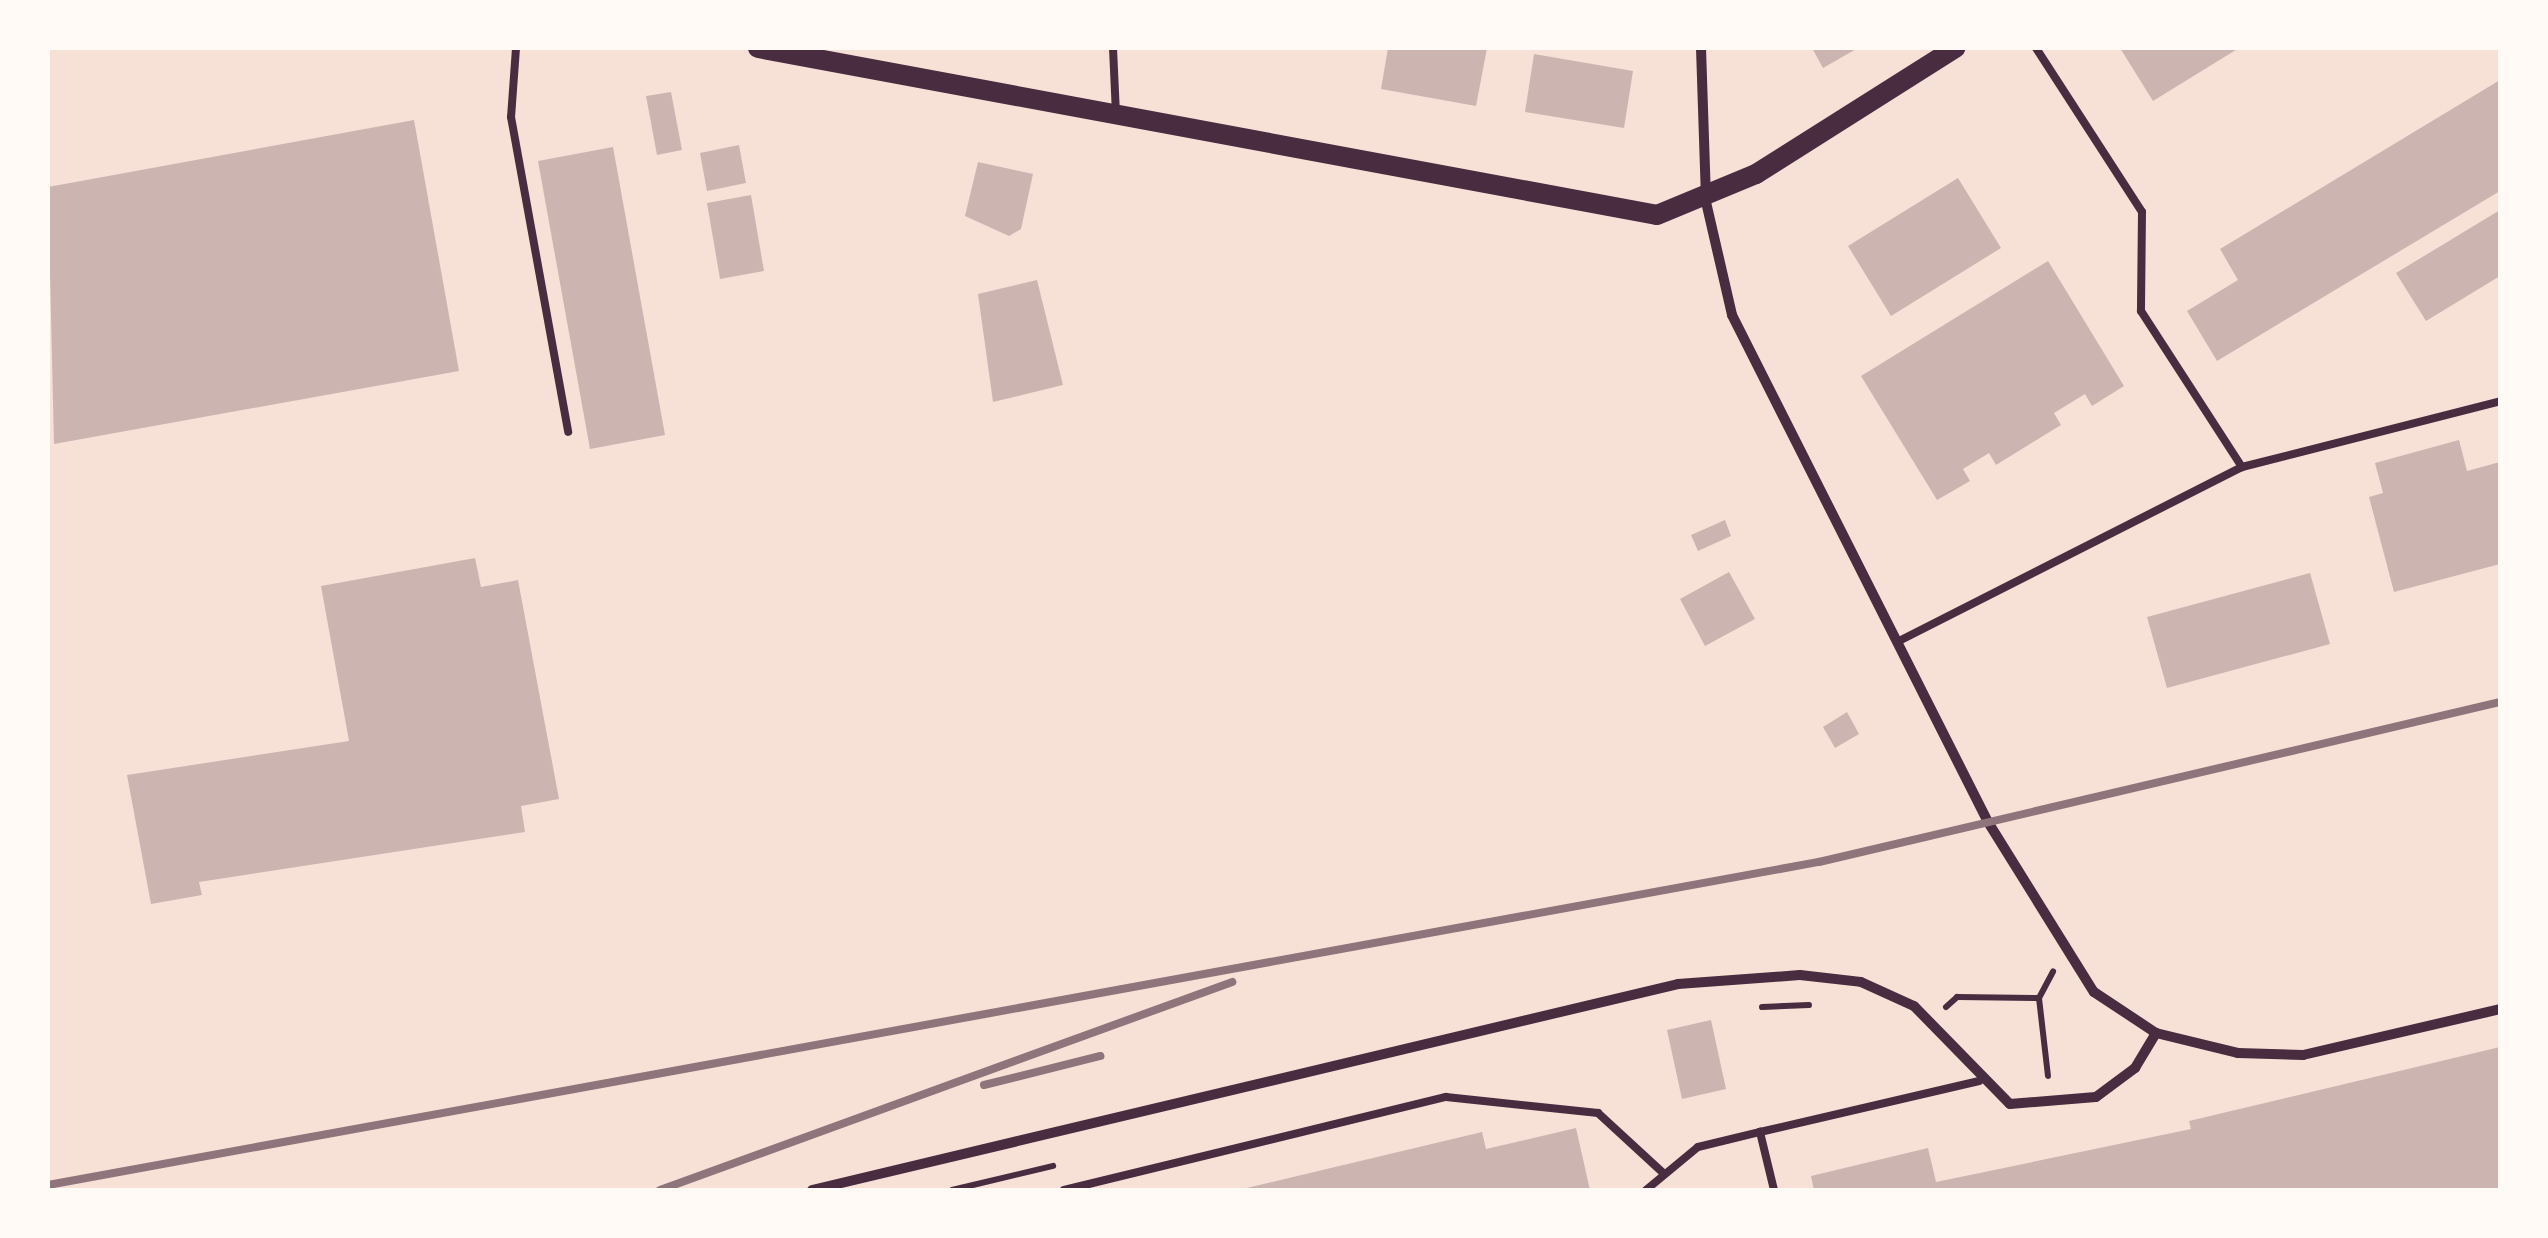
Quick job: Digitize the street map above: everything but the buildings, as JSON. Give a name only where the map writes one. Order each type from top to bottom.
[{"type":"main road","points":[[758,48],[1632,214],[1706,202],[1955,48]]},
{"type":"street","points":[[1701,48],[1706,202],[1732,315],[2028,896],[2094,992],[2156,1033],[2204,1049],[2303,1055],[2500,1009]]},
{"type":"street","points":[[812,1190],[1678,984],[1800,975],[1860,982],[1931,1021],[1979,1081],[2010,1104],[2052,1106],[2118,1084],[2156,1033]]},
{"type":"lane","points":[[516,48],[511,117],[568,432]]},
{"type":"lane","points":[[1113,48],[1116,116]]},
{"type":"lane","points":[[2036,48],[2142,212],[2141,311],[2242,466]]},
{"type":"lane","points":[[1896,642],[2242,466],[2500,402]]},
{"type":"lane","points":[[1646,1190],[1661,1172],[1698,1147],[1979,1081]]},
{"type":"lane","points":[[1064,1190],[1446,1098],[1598,1113],[1661,1172]]},
{"type":"lane","points":[[1760,1132],[1774,1190]]},
{"type":"path","points":[[2052,1106],[2039,998],[2065,949]]},
{"type":"path","points":[[1931,1021],[1957,996],[2039,998]]},
{"type":"railway","points":[[48,1185],[1819,862],[2500,702]]},
{"type":"railway","points":[[660,1190],[1232,982]]},
{"type":"railway","points":[[984,1085],[1100,1056]]}]
